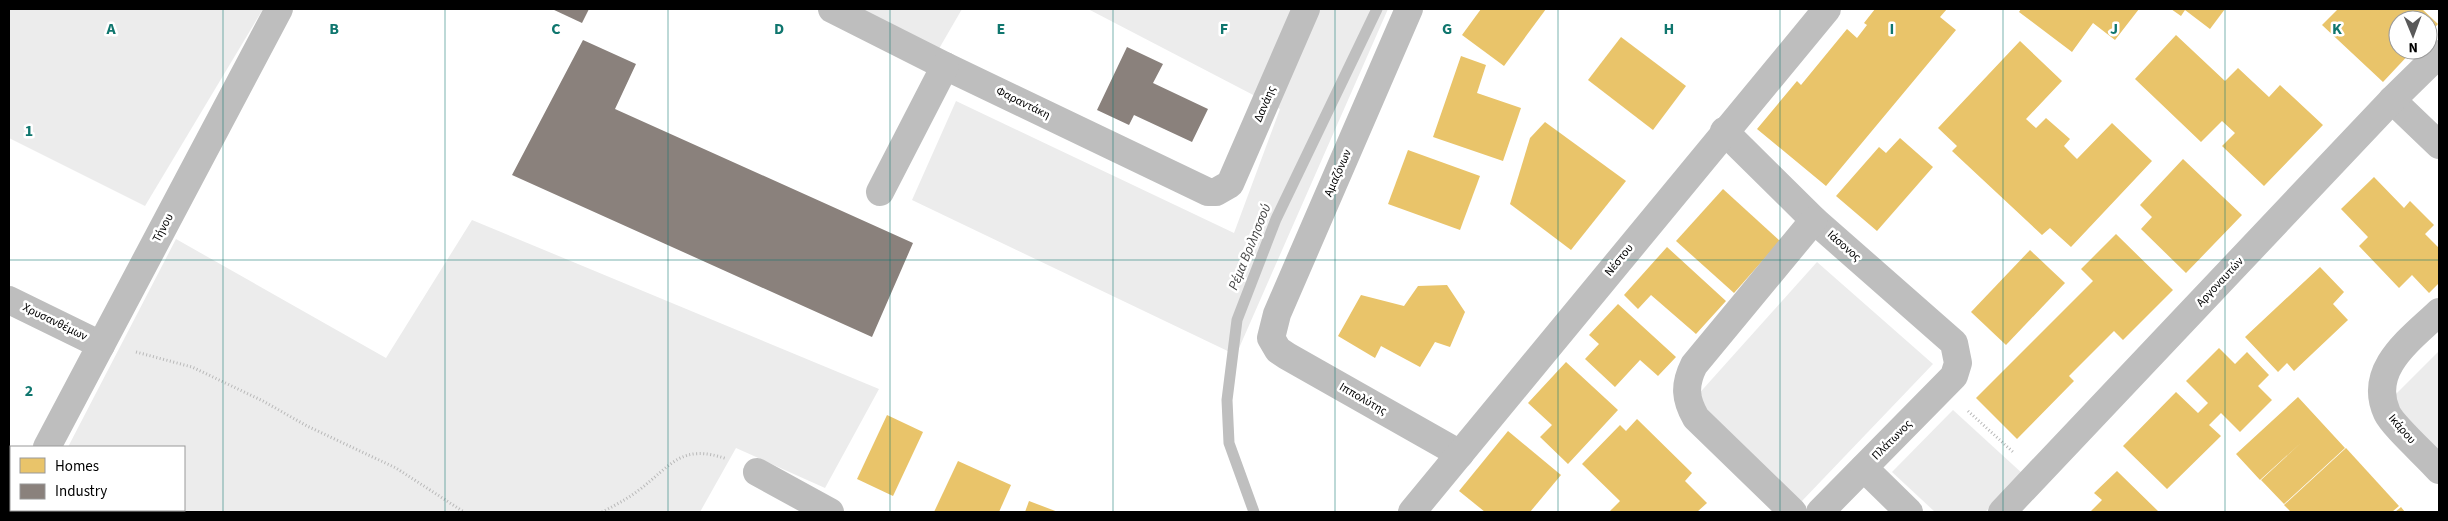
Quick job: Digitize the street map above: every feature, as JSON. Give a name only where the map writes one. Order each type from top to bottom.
[{"type":"street","name":"Τήνου","points":[[48,446],[278,9]]},
{"type":"street","name":"Φαραντάκη","points":[[832,9],[1197,188],[1208,192],[1216,192]]},
{"type":"street","name":"Δανάης","points":[[1216,192],[1230,184],[1306,9]]},
{"type":"street","name":"Αμαζόνων","points":[[1271,338],[1277,314],[1409,9]]},
{"type":"street","name":"Νέστου","points":[[1412,512],[1826,9]]},
{"type":"street","name":"Αργοναυτών","points":[[2002,512],[2392,100],[2439,54]]},
{"type":"street","points":[[880,192],[946,66]]},
{"type":"street","points":[[2392,100],[2439,145]]},
{"type":"street","name":"Ιάσονος","points":[[1724,131],[1814,220],[1954,343],[1958,363]]},
{"type":"street","points":[[1793,512],[1696,418],[1689,405],[1686,391],[1688,378],[1694,365],[1814,220]]},
{"type":"street","name":"Χρυσανθέμων","points":[[9,300],[101,345]]},
{"type":"street","name":"Ικάρου","points":[[2439,312],[2396,353],[2385,372],[2382,392],[2388,414],[2439,470]]},
{"type":"street","name":"Ιππολύτης","points":[[1271,338],[1278,350],[1287,356],[1460,454]]},
{"type":"street","name":"Πλάτωνος","points":[[1820,512],[1944,388],[1954,376],[1958,363]]},
{"type":"street","points":[[1864,468],[1909,512]]},
{"type":"street","points":[[757,472],[830,512]]},
{"type":"path","points":[[101,345],[160,357],[192,367],[396,468],[464,512]]},
{"type":"path","points":[[1944,388],[2038,474]]},
{"type":"path","points":[[602,512],[638,491],[679,457],[708,452],[757,472]]},
{"type":"shaded area","points":[[9,9],[263,9],[145,206],[9,138]]},
{"type":"shaded area","points":[[846,9],[962,9],[933,59]]},
{"type":"shaded area","points":[[1088,9],[1388,9],[1236,355],[912,200],[956,101],[1234,233],[1280,109]]},
{"type":"shaded area","points":[[472,220],[879,389],[825,488],[736,448],[700,512],[35,512],[185,511],[185,446],[69,446],[176,239],[386,358]]},
{"type":"shaded area","points":[[1817,262],[1933,364],[1801,502],[1695,398]]},
{"type":"shaded area","points":[[2439,351],[2439,452],[2390,400]]},
{"type":"shaded area","points":[[1953,410],[2024,475],[1985,512],[1935,512],[1892,472]]},
{"type":"building: Homes","points":[[1481,9],[1546,9],[1504,66],[1462,35]]},
{"type":"building: Homes","points":[[1875,9],[1947,9],[1940,17],[1956,30],[1826,186],[1757,129],[1797,81],[1801,85],[1847,29],[1857,38],[1867,25],[1864,23]]},
{"type":"building: Homes","points":[[2021,9],[2139,9],[2115,40],[2093,23],[2072,52],[2019,12]]},
{"type":"building: Homes","points":[[2171,9],[2225,9],[2210,29],[2185,10],[2181,16]]},
{"type":"building: Homes","points":[[2338,9],[2423,10],[2388,10],[2388,60],[2404,60],[2383,82],[2322,25]]},
{"type":"building: Homes","points":[[2176,35],[2225,81],[2238,68],[2269,97],[2280,85],[2323,125],[2264,186],[2222,146],[2235,133],[2222,121],[2201,142],[2135,79]]},
{"type":"building: Homes","points":[[1621,37],[1686,86],[1653,130],[1588,80]]},
{"type":"building: Homes","points":[[2020,41],[2062,81],[2026,119],[2036,128],[2046,118],[2070,139],[2064,146],[2077,159],[2112,123],[2152,161],[2071,247],[2050,228],[2042,235],[1952,151],[1957,146],[1938,128]]},
{"type":"building: Homes","points":[[1461,56],[1486,65],[1477,93],[1521,108],[1503,161],[1433,137]]},
{"type":"building: Homes","points":[[1545,122],[1626,181],[1571,250],[1510,204],[1530,138]]},
{"type":"building: Homes","points":[[1900,138],[1933,167],[1877,231],[1836,196],[1879,147],[1886,153]]},
{"type":"building: Homes","points":[[1408,150],[1480,176],[1460,230],[1388,204]]},
{"type":"building: Homes","points":[[2183,159],[2242,215],[2186,273],[2141,229],[2152,217],[2140,205]]},
{"type":"building: Homes","points":[[2374,177],[2404,208],[2410,201],[2434,225],[2425,234],[2439,248],[2439,283],[2429,293],[2412,275],[2399,288],[2359,246],[2368,237],[2341,209]]},
{"type":"building: Homes","points":[[1723,189],[1780,241],[1734,293],[1676,241]]},
{"type":"building: Homes","points":[[2116,234],[2173,290],[2123,340],[2114,331],[2069,376],[2074,381],[2017,439],[1976,398],[2093,281],[2081,269]]},
{"type":"building: Homes","points":[[1667,247],[1726,301],[1696,334],[1651,295],[1638,309],[1624,295]]},
{"type":"building: Homes","points":[[2030,250],[2065,283],[2006,345],[1971,312]]},
{"type":"building: Homes","points":[[2320,267],[2344,292],[2333,304],[2348,320],[2294,371],[2287,363],[2278,372],[2245,337]]},
{"type":"building: Homes","points":[[1447,285],[1465,312],[1450,347],[1435,342],[1420,367],[1381,346],[1375,358],[1338,336],[1361,295],[1404,306],[1418,286]]},
{"type":"building: Homes","points":[[1618,304],[1676,357],[1658,376],[1640,360],[1615,387],[1585,359],[1599,344],[1589,335]]},
{"type":"building: Homes","points":[[2219,348],[2235,364],[2247,352],[2269,375],[2258,386],[2272,400],[2240,432],[2221,413],[2209,425],[2221,436],[2167,489],[2123,446],[2176,392],[2198,413],[2208,403],[2186,381]]},
{"type":"building: Homes","points":[[1566,362],[1618,410],[1568,464],[1540,437],[1552,425],[1528,403]]},
{"type":"building: Homes","points":[[2298,397],[2345,448],[2284,504],[2261,480],[2303,441],[2260,480],[2236,454]]},
{"type":"building: Homes","points":[[887,415],[923,432],[893,496],[857,479]]},
{"type":"building: Homes","points":[[1637,419],[1692,473],[1685,481],[1707,503],[1697,512],[1609,512],[1620,501],[1582,464],[1620,425],[1626,431]]},
{"type":"building: Homes","points":[[1508,431],[1561,475],[1530,512],[1485,512],[1459,491]]},
{"type":"building: Homes","points":[[2346,448],[2399,506],[2392,512],[2291,512],[2284,505]]},
{"type":"building: Homes","points":[[958,461],[1011,485],[999,512],[934,512]]},
{"type":"building: Homes","points":[[2117,471],[2159,512],[2090,512],[2102,500],[2094,493]]},
{"type":"building: Homes","points":[[1029,501],[1058,512],[1025,512]]},
{"type":"building: Homes","points":[[2401,507],[2405,512],[2395,512]]},
{"type":"building: Industry","points":[[552,9],[589,9],[582,23]]},
{"type":"building: Industry","points":[[583,40],[636,64],[615,109],[913,243],[872,337],[512,175]]},
{"type":"building: Industry","points":[[1127,47],[1163,64],[1153,83],[1208,109],[1192,142],[1134,115],[1129,125],[1097,110]]},
{"type":"waterway","name":"Ρέμα Βριλησσού","points":[[1254,512],[1229,443],[1227,400],[1237,320],[1276,219],[1377,9]]}]
